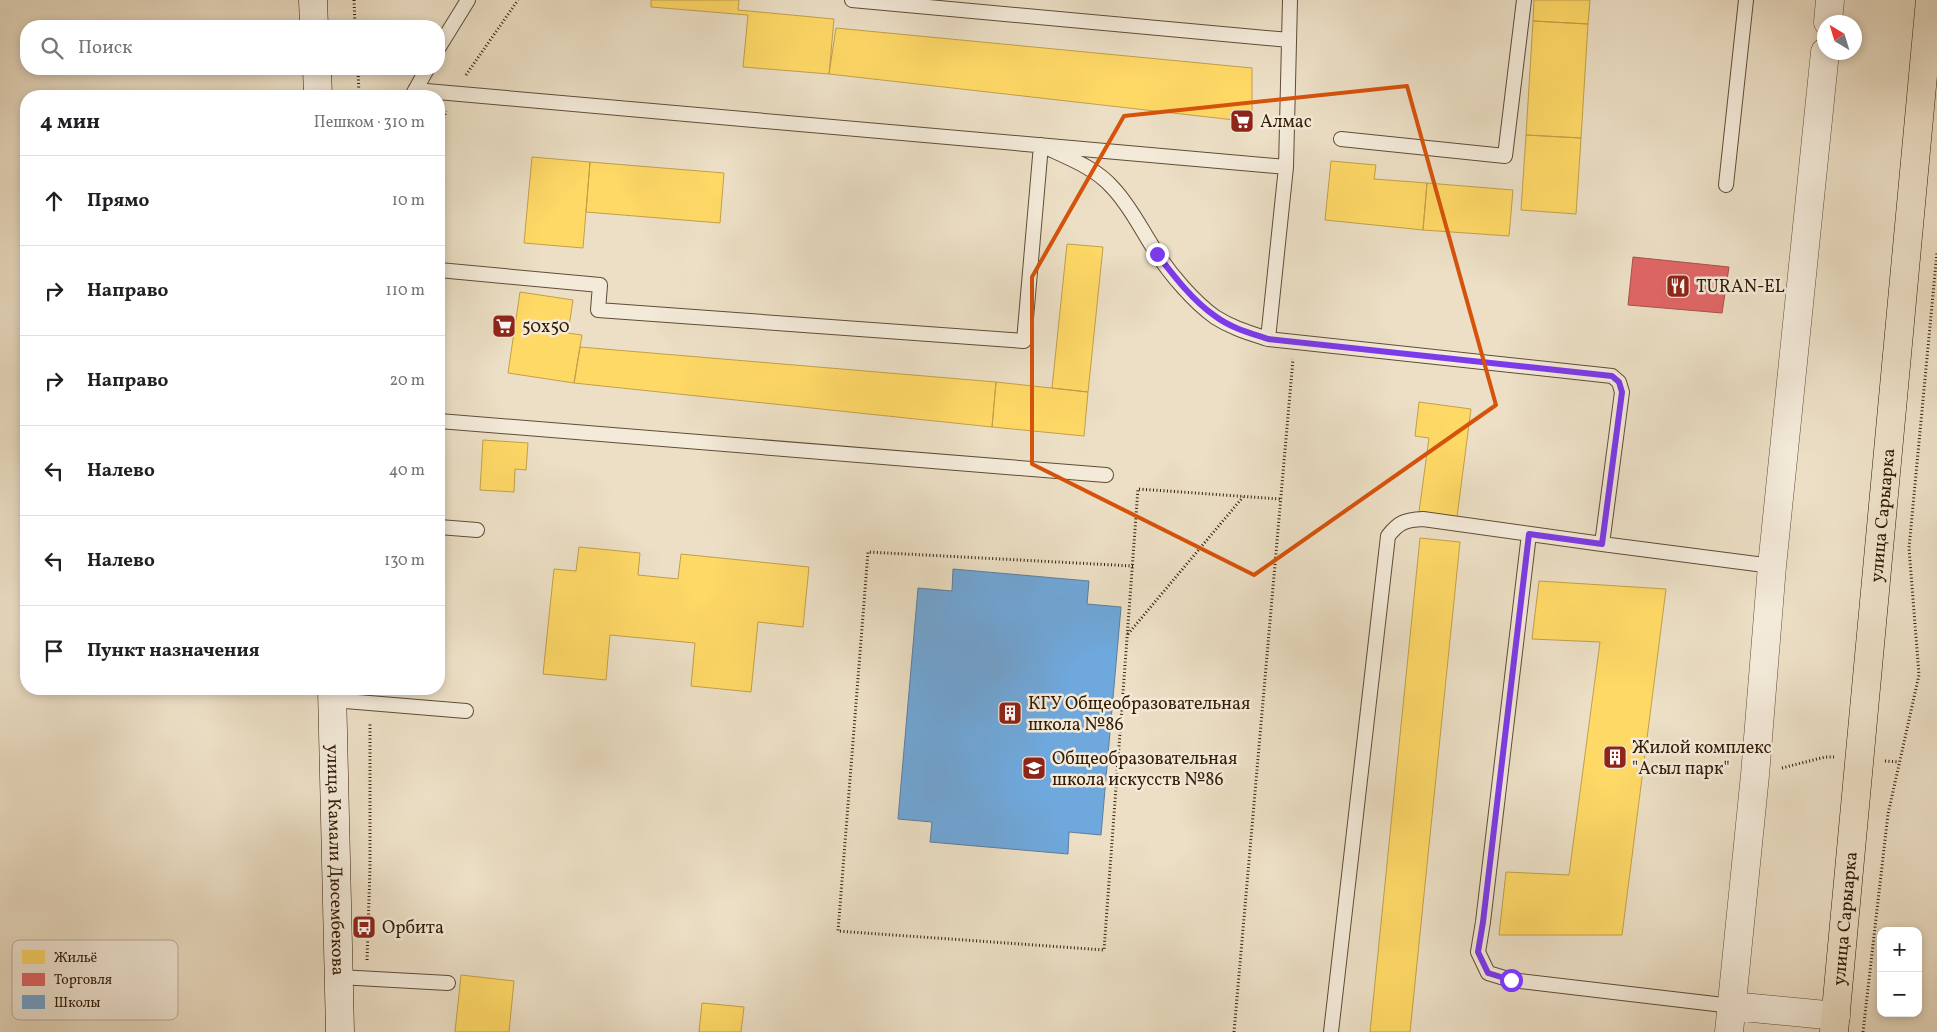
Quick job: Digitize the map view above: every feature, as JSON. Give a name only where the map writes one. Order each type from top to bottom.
[{"type":"main road","name":"улица Сарыарка","points":[[1835,1024],[1930,0]]},
{"type":"street","points":[[313,0],[314,20]]},
{"type":"street","points":[[1829,15],[1830,0]]},
{"type":"street","points":[[1824,60],[1772,566],[1755,776],[1730,1019],[1835,1024]]},
{"type":"street","points":[[317,75],[318,90]]},
{"type":"street","name":"улица Камали Дюсембекова","points":[[332,695],[340,1032]]},
{"type":"lane","points":[[445,37],[468,0]]},
{"type":"lane","points":[[852,0],[1289,40]]},
{"type":"lane","points":[[1268,339],[1286,167],[1290,0]]},
{"type":"lane","points":[[1341,139],[1505,156],[1524,0]]},
{"type":"lane","points":[[1726,185],[1746,0]]},
{"type":"lane","points":[[416,90],[424,75]]},
{"type":"lane","points":[[445,94],[1286,167]]},
{"type":"lane","points":[[445,271],[600,285],[598,310],[1024,341],[1042,146]]},
{"type":"lane","points":[[1042,146],[1086,166],[1113,188],[1140,225],[1157,254],[1185,289],[1215,316],[1244,332],[1268,339],[1612,376],[1619,382],[1622,392],[1602,544]]},
{"type":"lane","points":[[445,420],[1106,475]]},
{"type":"lane","points":[[1331,1032],[1388,536],[1396,525],[1410,520],[1423,519],[1772,566]]},
{"type":"lane","points":[[445,527],[477,530]]},
{"type":"lane","points":[[1529,534],[1478,952],[1488,973],[1511,980],[1730,1019]]},
{"type":"lane","points":[[332,695],[370,703],[466,711]]},
{"type":"lane","points":[[339,977],[448,983]]},
{"type":"path","points":[[354,0],[356,20]]},
{"type":"path","points":[[445,114],[452,94],[518,0]]},
{"type":"path","points":[[358,75],[359,90]]},
{"type":"path","points":[[1864,1032],[1888,814],[1919,675],[1909,548],[1937,252]]},
{"type":"path","points":[[1234,1032],[1294,341]]},
{"type":"path","points":[[1132,566],[868,552],[838,932],[1104,950],[1138,489],[1280,499]]},
{"type":"path","points":[[1128,634],[1243,496]]},
{"type":"path","points":[[366,979],[370,868],[370,703]]},
{"type":"path","points":[[1755,776],[1825,757],[1900,762]]},
{"type":"highlighted area","points":[[1407,86],[1496,405],[1254,575],[1032,464],[1032,277],[1124,116]]},
{"type":"building: Жильё","points":[[651,0],[739,0],[738,10],[834,19],[829,74],[743,67],[748,15],[651,7]]},
{"type":"building: Жильё","points":[[1534,0],[1590,0],[1588,24],[1533,21]]},
{"type":"building: Жильё","points":[[1533,21],[1588,24],[1581,138],[1526,135]]},
{"type":"building: Жильё","points":[[836,28],[1252,68],[1252,122],[829,74]]},
{"type":"building: Жильё","points":[[1526,135],[1581,138],[1576,214],[1521,210]]},
{"type":"building: Жильё","points":[[532,157],[590,162],[583,248],[524,243]]},
{"type":"building: Жильё","points":[[1331,161],[1376,165],[1374,179],[1427,183],[1423,230],[1325,220]]},
{"type":"building: Жильё","points":[[590,162],[724,173],[720,223],[586,212]]},
{"type":"building: Жильё","points":[[1427,183],[1513,190],[1509,236],[1423,230]]},
{"type":"building: Жильё","points":[[1067,244],[1103,247],[1088,392],[1052,388]]},
{"type":"building: Жильё","points":[[520,292],[573,300],[568,333],[582,335],[574,383],[508,373]]},
{"type":"building: Жильё","points":[[580,347],[996,382],[992,427],[574,383]]},
{"type":"building: Жильё","points":[[996,382],[1088,392],[1084,436],[992,427]]},
{"type":"building: Жильё","points":[[1419,402],[1471,409],[1457,517],[1419,512],[1429,438],[1415,436]]},
{"type":"building: Жильё","points":[[483,440],[528,443],[526,470],[515,469],[514,492],[480,490]]},
{"type":"building: Жильё","points":[[1420,538],[1460,542],[1410,1032],[1370,1032]]},
{"type":"building: Жильё","points":[[579,547],[640,553],[638,575],[678,579],[681,554],[809,567],[803,627],[758,622],[751,692],[691,686],[695,643],[610,635],[606,680],[543,674],[554,569],[576,571]]},
{"type":"building: Жильё","name":"Жилой комплекс \"Асыл парк\"","points":[[1539,581],[1666,589],[1622,935],[1499,935],[1506,872],[1569,875],[1600,642],[1532,639]]},
{"type":"building: Жильё","points":[[461,975],[514,981],[509,1032],[455,1032]]},
{"type":"building: Жильё","points":[[702,1003],[744,1007],[741,1032],[699,1032]]},
{"type":"building: Торговля","name":"TURAN-EL","points":[[1633,257],[1729,267],[1722,313],[1628,305]]},
{"type":"building: Школы","name":"КГУ Общеобразовательная школа №86","points":[[953,569],[1089,581],[1087,604],[1121,607],[1101,835],[1069,832],[1068,854],[930,842],[932,822],[898,819],[918,588],[952,591]]},
{"type":"place","name":"Алмас","points":[[1242,121]]},
{"type":"place","name":"TURAN-EL","points":[[1678,286]]},
{"type":"place","name":"50х50","points":[[504,326]]},
{"type":"place","name":"КГУ Общеобразовательная школа №86","points":[[1010,713]]},
{"type":"place","name":"Жилой комплекс \"Асыл парк\"","points":[[1615,757]]},
{"type":"place","name":"Общеобразовательная школа искусств №86","points":[[1034,768]]},
{"type":"place","name":"Орбита","points":[[364,927]]},
{"type":"route","points":[[1157,254],[1185,289],[1215,316],[1244,332],[1268,339],[1612,376],[1619,382],[1622,392],[1602,544],[1529,534],[1478,952],[1488,973],[1511,980]]}]
